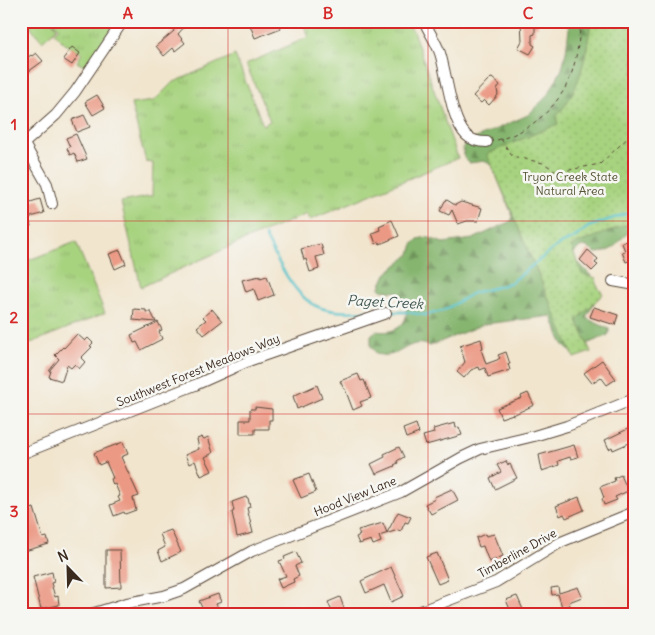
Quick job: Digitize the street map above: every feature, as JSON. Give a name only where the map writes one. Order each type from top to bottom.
[{"type":"street","points":[[52,204],[47,184],[23,145],[56,115],[75,92],[123,21]]},
{"type":"street","points":[[424,21],[439,51],[446,73],[456,120],[460,128],[470,139],[488,142]]},
{"type":"street","points":[[613,281],[630,284],[634,282]]},
{"type":"street","name":"Southwest Forest Meadows Way","points":[[21,454],[195,385],[251,360],[386,313]]},
{"type":"street","name":"Hood View Lane","points":[[91,614],[128,603],[164,596],[184,589],[252,551],[401,492],[460,458],[480,449],[567,426],[629,401]]},
{"type":"street","name":"Timberline Drive","points":[[413,614],[496,582],[561,542],[634,512]]},
{"type":"path","points":[[488,142],[501,139],[538,120],[561,94],[571,74],[578,45],[581,21]]},
{"type":"path","points":[[501,139],[512,156],[543,163],[558,172],[600,164],[634,132]]},
{"type":"green space","points":[[26,21],[52,21],[57,28],[42,41]]},
{"type":"green space","points":[[53,21],[118,21],[86,67],[77,62],[82,53],[66,45],[54,33],[59,28]]},
{"type":"green space","points":[[302,21],[405,21],[413,31],[458,158],[310,220],[307,214],[141,287],[121,202],[152,196],[153,163],[146,162],[131,104],[154,101],[172,83],[235,55],[263,125],[270,121],[246,64],[309,37]]},
{"type":"green space","points":[[566,21],[634,21],[634,230],[628,233],[610,250],[596,253],[585,246],[580,247],[573,254],[574,258],[594,279],[599,294],[586,318],[609,329],[608,335],[570,351],[563,344],[552,316],[484,324],[430,346],[415,344],[392,354],[377,354],[371,346],[371,335],[376,331],[386,332],[394,330],[404,321],[406,315],[406,308],[398,292],[381,290],[380,287],[386,274],[410,254],[413,244],[418,239],[427,237],[443,243],[473,239],[511,221],[513,217],[492,165],[484,161],[469,163],[464,158],[463,148],[467,142],[528,115],[548,95],[562,69],[569,29]]},
{"type":"green space","name":"Tryon Creek State Natural Area","points":[[591,21],[634,21],[634,225],[625,225],[571,246],[582,274],[596,278],[596,284],[603,294],[577,320],[591,352],[574,358],[487,154],[558,124],[556,117],[571,95],[581,72]]},
{"type":"green space","points":[[76,242],[105,313],[21,347],[21,263]]},
{"type":"building","points":[[170,21],[183,21],[185,26],[178,34],[185,43],[175,51],[173,48],[164,56],[156,46],[174,31]]},
{"type":"building","points":[[260,21],[278,21],[281,28],[255,38],[250,25]]},
{"type":"building","points":[[521,21],[538,21],[538,27],[535,27],[535,34],[532,35],[532,44],[535,46],[530,54],[518,48],[522,41]]},
{"type":"building","points":[[72,47],[80,53],[72,65],[63,59]]},
{"type":"building","points":[[36,53],[43,61],[21,77],[21,62]]},
{"type":"building","points":[[492,78],[500,85],[497,89],[498,95],[489,105],[484,100],[481,103],[473,96]]},
{"type":"building","points":[[97,95],[105,108],[93,115],[85,102]]},
{"type":"building","points":[[84,115],[90,127],[77,132],[72,120]]},
{"type":"building","points":[[76,134],[87,159],[78,162],[74,153],[70,155],[67,148],[70,147],[66,138]]},
{"type":"building","points":[[40,199],[44,213],[28,218],[31,226],[22,229],[21,205]]},
{"type":"building","points":[[447,200],[455,205],[461,202],[482,208],[478,221],[467,221],[458,224],[452,210],[449,215],[440,211]]},
{"type":"building","points":[[392,220],[399,236],[376,244],[372,233],[380,230],[379,226]]},
{"type":"building","points":[[634,238],[634,259],[626,262],[622,252],[625,251],[622,243]]},
{"type":"building","points":[[321,244],[324,255],[316,257],[319,269],[310,272],[301,249]]},
{"type":"building","points":[[120,250],[126,264],[115,269],[109,254]]},
{"type":"building","points":[[588,250],[598,259],[595,263],[598,265],[592,271],[580,260]]},
{"type":"building","points":[[260,276],[260,278],[267,276],[274,295],[258,301],[254,289],[246,292],[242,280]]},
{"type":"building","points":[[594,307],[618,315],[615,325],[590,317]]},
{"type":"building","points":[[134,309],[151,312],[156,322],[133,320]]},
{"type":"building","points":[[212,309],[222,321],[204,335],[197,327],[206,320],[203,317]]},
{"type":"building","points":[[158,322],[162,330],[159,331],[162,339],[141,350],[137,342],[134,343],[131,335]]},
{"type":"building","points":[[77,334],[85,341],[88,338],[93,343],[90,346],[92,347],[81,358],[85,362],[79,369],[75,364],[71,368],[67,365],[62,381],[49,377],[51,371],[49,371],[59,359],[55,355]]},
{"type":"building","points":[[481,339],[483,348],[481,349],[486,364],[497,360],[500,358],[498,355],[506,352],[510,370],[488,377],[485,368],[480,370],[479,367],[471,370],[464,378],[457,372],[465,362],[460,346]]},
{"type":"building","points":[[602,360],[616,379],[607,385],[601,377],[592,383],[584,373]]},
{"type":"building","points":[[358,374],[361,381],[364,380],[371,398],[360,402],[362,406],[353,410],[340,381]]},
{"type":"building","points":[[317,385],[322,398],[297,409],[293,396]]},
{"type":"building","points":[[528,393],[534,405],[513,415],[501,418],[497,408],[522,398],[521,396]]},
{"type":"building","points":[[255,407],[272,409],[272,420],[269,420],[269,429],[255,429],[255,434],[240,434],[240,420],[250,420],[250,409],[255,409]]},
{"type":"building","points":[[455,423],[456,428],[459,427],[462,435],[426,445],[423,436],[434,433],[433,429]]},
{"type":"building","points":[[416,424],[419,433],[406,438],[403,429]]},
{"type":"building","points":[[634,426],[634,441],[613,450],[612,447],[609,449],[605,440]]},
{"type":"building","points":[[202,437],[204,439],[208,437],[213,453],[205,457],[212,471],[201,476],[195,461],[189,464],[185,455],[199,449],[197,439]]},
{"type":"building","points":[[123,442],[128,454],[121,457],[139,496],[133,498],[136,510],[114,516],[110,505],[120,501],[118,497],[120,496],[115,484],[113,485],[111,479],[113,478],[106,462],[99,465],[94,453]]},
{"type":"building","points":[[574,445],[578,457],[571,459],[570,457],[558,461],[559,465],[542,471],[539,455]]},
{"type":"building","points":[[399,447],[404,457],[397,461],[398,463],[395,466],[376,474],[371,464],[385,457],[384,454]]},
{"type":"building","points":[[506,461],[508,465],[510,464],[517,478],[495,489],[490,478],[501,472],[497,465]]},
{"type":"building","points":[[309,474],[316,492],[301,498],[293,480]]},
{"type":"building","points":[[621,475],[628,491],[615,497],[617,500],[604,505],[602,499],[604,498],[600,487],[615,481],[614,478]]},
{"type":"building","points":[[452,489],[458,500],[431,514],[425,504],[435,499],[434,497]]},
{"type":"building","points":[[246,497],[250,507],[247,508],[253,533],[237,537],[232,502]]},
{"type":"building","points":[[579,497],[584,510],[566,518],[564,514],[560,516],[556,506]]},
{"type":"building","points":[[34,508],[43,538],[47,537],[49,544],[21,552],[21,531],[27,530],[21,512]]},
{"type":"building","points":[[398,512],[411,517],[408,523],[405,522],[401,531],[398,530],[379,536],[381,542],[373,545],[371,540],[359,544],[356,537],[360,535],[358,530],[383,523],[387,533]]},
{"type":"building","points":[[171,530],[181,552],[162,561],[158,551],[165,547],[160,534]]},
{"type":"building","points":[[485,534],[486,536],[494,534],[503,556],[489,562],[483,546],[479,547],[476,538]]},
{"type":"building","points":[[106,550],[120,550],[121,587],[106,588]]},
{"type":"building","points":[[296,552],[301,563],[295,566],[299,576],[293,579],[294,582],[281,588],[277,579],[286,576],[279,561]]},
{"type":"building","points":[[437,553],[448,580],[438,584],[426,557]]},
{"type":"building","points":[[391,567],[404,596],[391,602],[384,585],[366,593],[361,581]]},
{"type":"building","points":[[52,572],[54,582],[51,583],[55,597],[58,596],[59,605],[41,609],[33,577]]},
{"type":"building","points":[[558,587],[559,593],[578,587],[582,597],[569,602],[570,605],[562,607],[558,594],[552,595],[551,588]]},
{"type":"building","points":[[218,594],[221,602],[216,604],[221,614],[206,614],[199,601]]},
{"type":"building","points":[[517,596],[525,614],[512,614],[506,600]]},
{"type":"building","points":[[340,597],[345,611],[343,612],[344,614],[333,614],[328,602]]},
{"type":"waterway","name":"Paget Creek","points":[[389,312],[425,315],[443,311],[473,293],[512,282],[558,245],[574,238],[588,227],[634,211]]},
{"type":"waterway","name":"Paget Creek","points":[[265,236],[288,278],[303,297],[312,304],[335,311],[379,311]]}]
